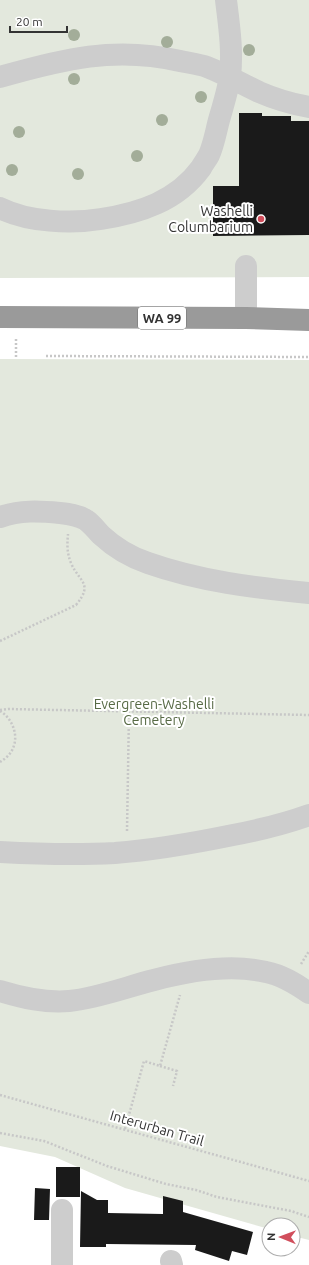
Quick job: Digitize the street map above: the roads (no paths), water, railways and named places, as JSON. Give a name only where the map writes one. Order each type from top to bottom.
[{"type":"highway","name":"WA 99","points":[[0,317],[246,318],[309,320]]},
{"type":"lane","points":[[0,208],[14,215],[41,220],[67,221],[92,221],[132,213],[162,201],[177,192],[213,161],[220,116],[230,77],[230,26],[226,0]]},
{"type":"lane","points":[[0,76],[67,59],[96,55],[122,54],[157,56],[205,67],[230,77],[266,95],[296,105],[309,107]]},
{"type":"lane","points":[[246,266],[246,318]]},
{"type":"lane","points":[[0,517],[18,512],[35,511],[76,515],[85,519],[117,548],[148,564],[213,580],[309,593]]},
{"type":"lane","points":[[0,852],[58,854],[126,852],[181,845],[223,837],[279,825],[309,815]]},
{"type":"lane","points":[[0,991],[31,999],[67,1001],[87,998],[153,980],[185,974],[228,969],[257,970],[267,972],[284,978],[300,986],[309,993]]},
{"type":"lane","points":[[62,1210],[62,1265]]},
{"type":"place","name":"Washelli Columbarium","points":[[261,219]]},
{"type":"park label","name":"Evergreen-Washelli Cemetery","points":[[154,712]]}]
